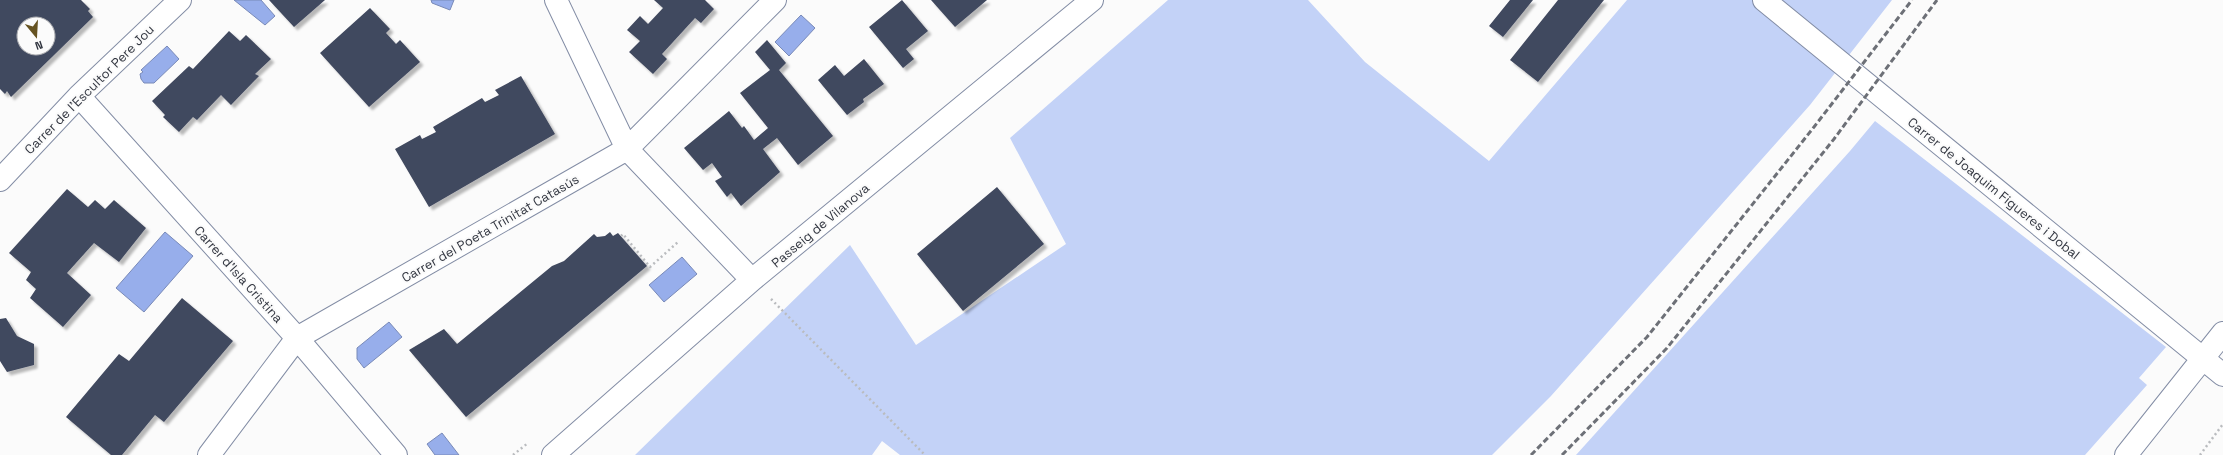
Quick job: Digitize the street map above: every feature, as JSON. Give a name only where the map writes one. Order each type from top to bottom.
[{"type":"street","name":"Carrer de l'Escultor Pere Jou","points":[[0,180],[79,96],[180,0]]},
{"type":"street","points":[[556,0],[627,149],[752,280]]},
{"type":"street","name":"Carrer del Poeta Trinitat Catasús","points":[[209,455],[297,338],[627,149],[774,0]]},
{"type":"street","name":"Passeig de Vilanova","points":[[553,455],[752,280],[1092,0]]},
{"type":"street","name":"Carrer de Joaquim Figueres i Dobal","points":[[1764,0],[2223,375]]},
{"type":"street","name":"Carrer d'Isla Cristina","points":[[79,96],[297,338],[396,455]]},
{"type":"street","points":[[2126,455],[2223,333]]},
{"type":"path","points":[[621,236],[623,234],[650,267],[698,224]]},
{"type":"path","points":[[752,280],[925,455]]},
{"type":"path","points":[[2200,455],[2223,424]]},
{"type":"shaded area","points":[[1168,0],[1308,0],[1365,62],[1489,161],[1627,0],[1892,0],[1810,105],[1551,396],[1492,455],[900,455],[882,441],[872,455],[635,455],[850,245],[916,345],[1066,244],[1010,138]]},
{"type":"shaded area","points":[[1875,121],[2166,347],[2139,378],[2147,385],[2085,455],[1576,455],[1850,151]]},
{"type":"water","points":[[234,0],[261,0],[275,16],[265,25]]},
{"type":"water","points":[[431,0],[454,0],[450,10],[432,3]]},
{"type":"water","points":[[801,15],[815,28],[789,56],[775,42]]},
{"type":"water","points":[[167,46],[179,59],[154,83],[144,83],[141,79],[140,74],[143,72],[141,70]]},
{"type":"water","points":[[165,232],[193,256],[144,312],[116,288]]},
{"type":"water","points":[[682,257],[697,274],[664,302],[649,285]]},
{"type":"water","points":[[389,322],[402,337],[364,368],[357,359],[357,348]]},
{"type":"water","points":[[442,433],[459,455],[435,455],[427,444]]},
{"type":"building","points":[[0,0],[81,0],[90,9],[88,11],[93,17],[56,53],[56,16],[16,16],[16,56],[53,56],[11,97],[7,91],[5,94],[0,89]]},
{"type":"building","points":[[269,0],[325,0],[294,27]]},
{"type":"building","points":[[654,0],[705,0],[714,9],[701,23],[695,18],[662,54],[667,59],[653,74],[629,52],[640,41],[627,30],[640,16],[648,24],[663,8]]},
{"type":"building","points":[[902,0],[928,31],[906,49],[914,59],[903,68],[869,27]]},
{"type":"building","points":[[931,0],[987,0],[955,27]]},
{"type":"building","points":[[1510,0],[1533,0],[1503,37],[1489,26]]},
{"type":"building","points":[[1558,0],[1604,0],[1538,82],[1510,60]]},
{"type":"building","points":[[370,8],[390,29],[386,33],[396,44],[400,40],[420,62],[369,107],[320,53]]},
{"type":"building","points":[[229,31],[240,41],[246,35],[271,59],[255,74],[259,76],[231,105],[221,95],[197,120],[193,117],[179,132],[163,117],[165,115],[152,101],[189,66],[193,69]]},
{"type":"building","points":[[767,40],[786,63],[779,70],[833,136],[798,165],[777,138],[763,149],[780,172],[741,206],[731,193],[727,197],[715,181],[722,177],[712,163],[703,170],[684,148],[729,111],[742,128],[744,126],[754,140],[768,128],[740,93],[770,70],[755,52]]},
{"type":"building","points":[[864,59],[884,84],[863,99],[864,102],[847,115],[818,80],[835,65],[844,76]]},
{"type":"building","points":[[521,76],[555,134],[429,207],[395,149],[420,135],[422,139],[436,132],[433,127],[482,98],[485,102],[499,95],[495,90]]},
{"type":"building","points":[[997,187],[1044,244],[963,311],[917,254]]},
{"type":"building","points":[[67,189],[88,207],[95,200],[105,209],[114,200],[146,228],[119,262],[94,243],[67,273],[91,295],[63,327],[30,298],[36,289],[26,280],[31,272],[9,253]]},
{"type":"building","points":[[610,232],[613,236],[618,233],[647,266],[466,417],[409,350],[444,329],[457,344],[552,266],[564,261],[594,234],[597,237],[605,236]]},
{"type":"building","points":[[182,298],[233,341],[164,422],[155,415],[122,455],[111,455],[66,417],[119,354],[129,361]]},
{"type":"building","points":[[6,318],[17,336],[34,344],[34,365],[7,372],[0,361],[0,319]]},
{"type":"railway","points":[[1531,455],[1647,337],[1814,127],[1912,0]]},
{"type":"railway","points":[[1562,455],[1667,348],[1834,139],[1937,0]]}]
